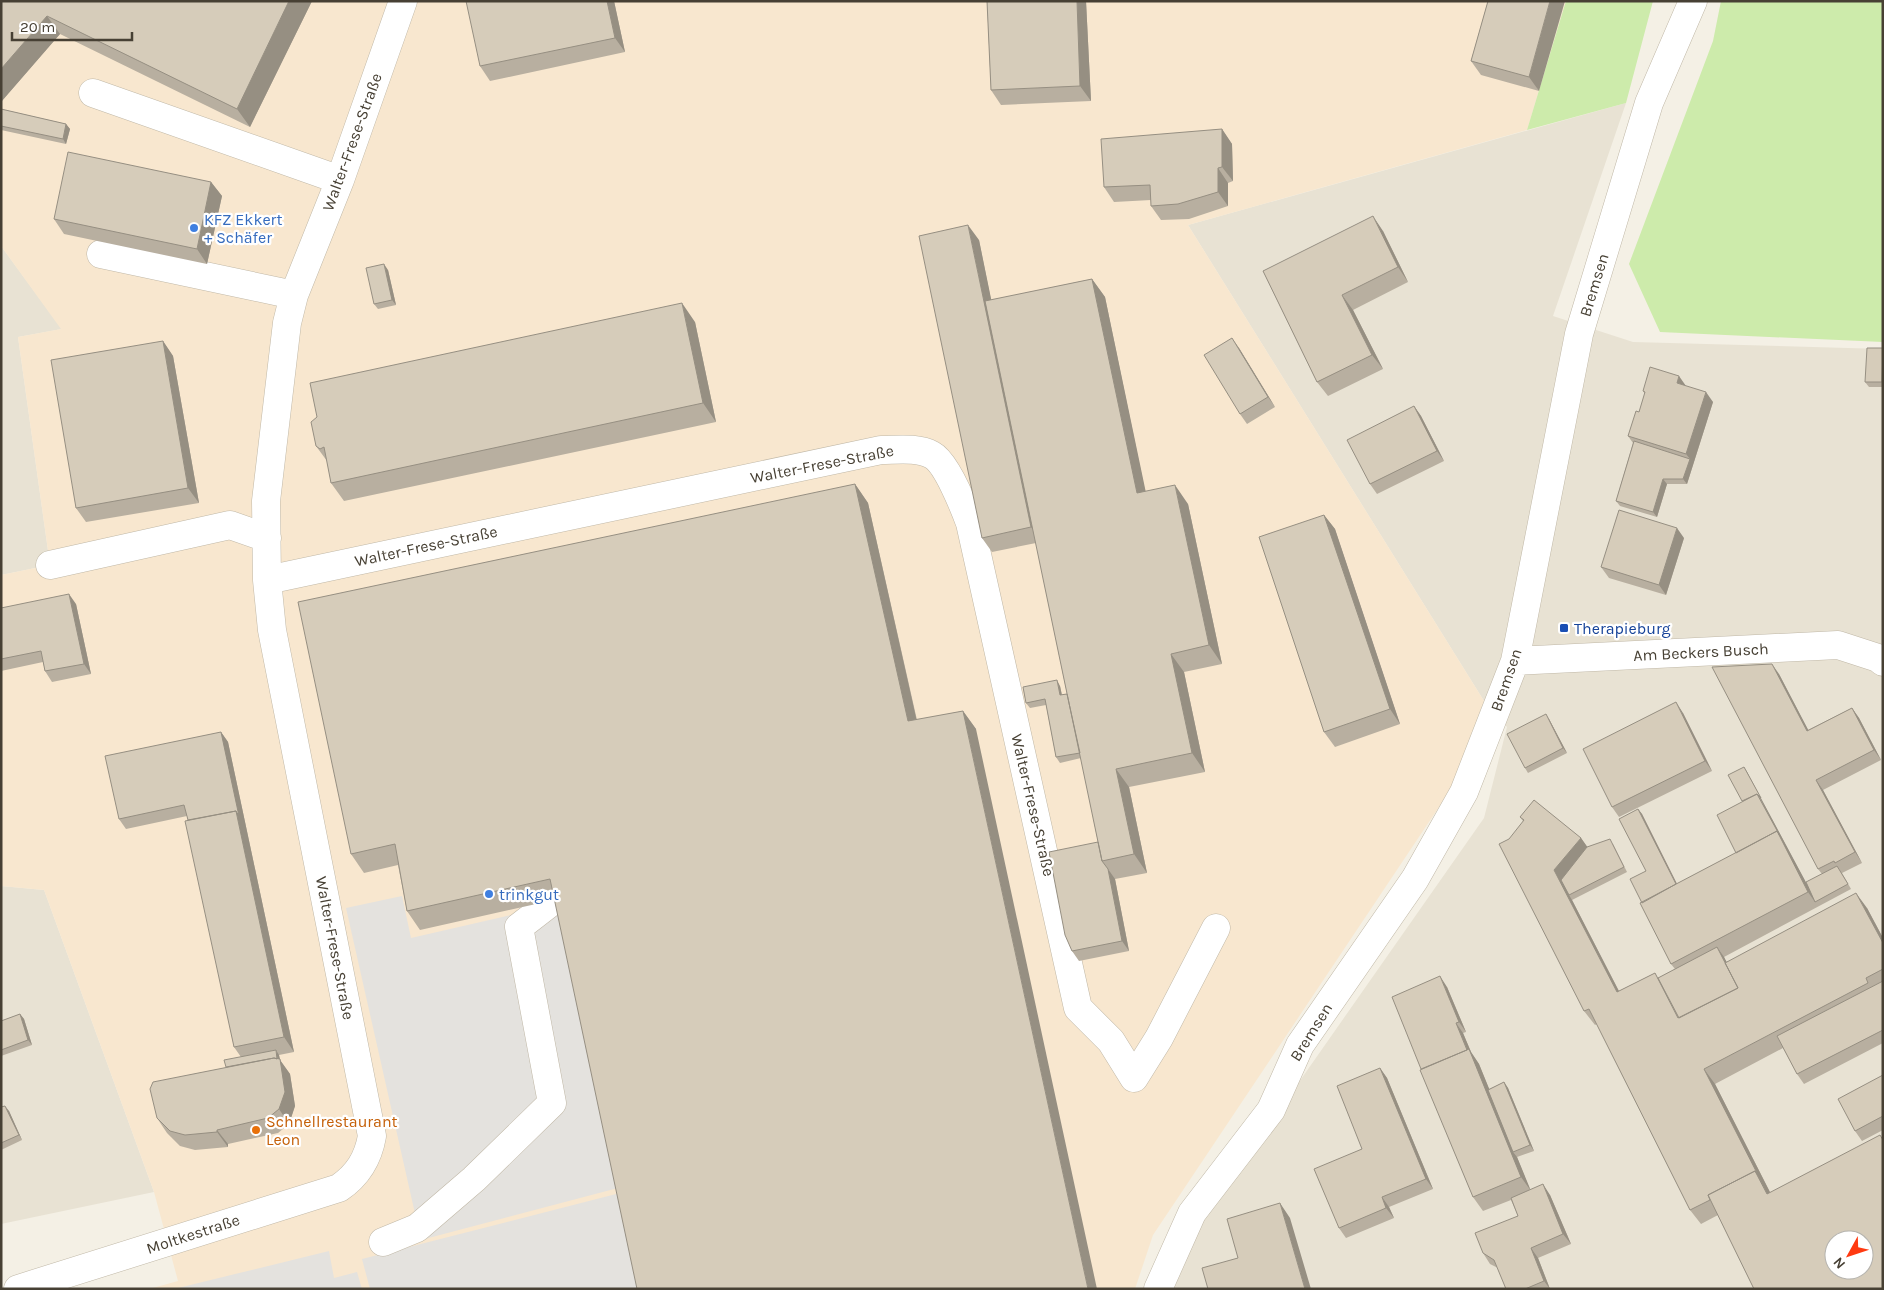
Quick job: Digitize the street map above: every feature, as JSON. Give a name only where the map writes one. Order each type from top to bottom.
[{"type":"street","name":"Walter-Frese-Straße","points":[[361,1167],[369,1151],[372,1136],[272,630],[267,580],[266,501],[287,323],[294,295],[340,180],[403,1]]},
{"type":"street","name":"Bremsen","points":[[1158,1289],[1192,1213],[1271,1110],[1300,1045],[1415,879],[1464,792],[1515,661],[1579,334],[1649,103],[1693,1]]},
{"type":"street","points":[[93,93],[340,180]]},
{"type":"street","points":[[101,254],[294,295]]},
{"type":"street","name":"Walter-Frese-Straße","points":[[267,580],[881,450],[910,449],[933,455],[955,486],[970,523],[1078,1008],[1111,1041],[1134,1078],[1159,1038],[1216,928]]},
{"type":"street","points":[[50,565],[230,525],[267,538]]},
{"type":"street","name":"Am Beckers Busch","points":[[1515,661],[1838,645],[1878,658],[1883,662]]},
{"type":"street","points":[[383,1242],[417,1228],[474,1179],[552,1104],[519,927],[550,903]]},
{"type":"street","name":"Moltkestraße","points":[[18,1289],[339,1188],[351,1179],[361,1167]]},
{"type":"shaded area","points":[[1,1],[1566,1],[1527,130],[1188,225],[1484,701],[1453,786],[1153,1235],[1135,1289],[149,1289],[178,1281],[154,1192],[44,890],[1,886],[1,575],[50,565],[18,337],[61,329],[1,246]]},
{"type":"shaded area","points":[[1626,103],[1553,316],[1633,342],[1883,349],[1883,1289],[1172,1289],[1189,1239],[1484,818],[1507,727],[1484,701],[1188,225]]},
{"type":"shaded area","points":[[1,246],[62,329],[18,337],[50,565],[1,575]]},
{"type":"shaded area","points":[[1,886],[44,890],[154,1192],[1,1224]]},
{"type":"shaded area","points":[[402,896],[411,938],[559,904],[618,1188],[421,1240],[346,908]]},
{"type":"shaded area","points":[[620,1193],[641,1289],[370,1289],[362,1259]]},
{"type":"shaded area","points":[[329,1251],[334,1278],[357,1272],[362,1289],[174,1289]]},
{"type":"green space","points":[[1566,1],[1653,1],[1626,103],[1527,130]]},
{"type":"green space","points":[[1721,1],[1883,1],[1883,342],[1660,332],[1629,264],[1713,41]]},
{"type":"building","points":[[1,1],[289,1],[237,109],[47,16],[1,69]]},
{"type":"building","points":[[466,1],[607,1],[615,38],[480,66]]},
{"type":"building","points":[[987,1],[1077,1],[1080,86],[991,90]]},
{"type":"building","points":[[1488,1],[1550,1],[1529,77],[1471,61]]},
{"type":"building","points":[[1,109],[66,124],[63,139],[1,126]]},
{"type":"building","points":[[1222,129],[1222,167],[1218,168],[1218,192],[1178,204],[1151,206],[1150,185],[1104,187],[1101,139]]},
{"type":"building","points":[[68,152],[211,182],[197,249],[54,219]]},
{"type":"building","points":[[1373,216],[1398,267],[1342,295],[1372,355],[1317,382],[1263,271]]},
{"type":"building","points":[[968,225],[1031,527],[982,538],[919,236]]},
{"type":"building","points":[[384,264],[392,300],[374,304],[366,268]]},
{"type":"building","points":[[1092,279],[1137,493],[1175,485],[1209,645],[1171,654],[1192,753],[1116,769],[1134,854],[1102,861],[985,301]]},
{"type":"building","points":[[682,303],[703,403],[331,483],[324,447],[320,449],[316,446],[311,422],[317,417],[310,383]]},
{"type":"building","points":[[1232,338],[1268,397],[1240,414],[1204,355]]},
{"type":"building","points":[[163,341],[188,488],[76,508],[51,360]]},
{"type":"building","points":[[1867,348],[1883,348],[1882,382],[1865,382]]},
{"type":"building","points":[[1650,367],[1679,376],[1677,383],[1706,392],[1686,454],[1628,436],[1636,411],[1639,412]]},
{"type":"building","points":[[1414,406],[1437,451],[1370,484],[1347,440]]},
{"type":"building","points":[[1634,441],[1690,459],[1683,479],[1663,479],[1653,512],[1616,501]]},
{"type":"building","points":[[855,484],[908,721],[963,711],[1088,1289],[637,1289],[550,879],[407,911],[395,844],[351,854],[298,602]]},
{"type":"building","points":[[1619,510],[1677,528],[1659,585],[1601,567]]},
{"type":"building","points":[[1324,515],[1390,709],[1324,732],[1259,537]]},
{"type":"building","points":[[69,594],[84,664],[45,671],[41,651],[1,659],[1,608]]},
{"type":"building","points":[[1772,664],[1807,731],[1852,708],[1874,750],[1816,780],[1855,852],[1835,863],[1834,861],[1818,869],[1712,667]]},
{"type":"building","points":[[1057,680],[1060,695],[1067,694],[1080,753],[1056,757],[1045,699],[1026,703],[1023,687]]},
{"type":"building","points":[[1676,702],[1705,761],[1612,807],[1583,749]]},
{"type":"building","points":[[1546,714],[1563,748],[1525,768],[1507,734]]},
{"type":"building","points":[[221,732],[239,816],[236,811],[188,820],[184,805],[119,819],[105,756]]},
{"type":"building","points":[[1744,767],[1761,798],[1757,794],[1742,801],[1728,775]]},
{"type":"building","points":[[1757,794],[1780,836],[1777,831],[1736,853],[1717,815]]},
{"type":"building","points":[[1534,800],[1581,838],[1554,870],[1617,992],[1655,973],[1678,1018],[1738,988],[1725,963],[1856,893],[1883,943],[1883,969],[1866,978],[1868,983],[1704,1069],[1758,1175],[1755,1171],[1708,1195],[1710,1200],[1690,1210],[1589,1009],[1584,1011],[1499,844],[1509,839],[1524,820],[1520,817]]},
{"type":"building","points":[[1638,809],[1676,884],[1642,903],[1630,879],[1646,871],[1619,819]]},
{"type":"building","points":[[236,811],[284,1037],[234,1047],[185,821]]},
{"type":"building","points":[[1777,831],[1808,892],[1671,964],[1640,903]]},
{"type":"building","points":[[1610,839],[1624,867],[1569,895],[1561,880],[1587,847]]},
{"type":"building","points":[[1098,842],[1102,861],[1108,869],[1122,941],[1072,951],[1065,935],[1049,852]]},
{"type":"building","points":[[1837,866],[1848,884],[1815,902],[1806,882]]},
{"type":"building","points":[[1717,947],[1738,988],[1679,1018],[1658,978]]},
{"type":"building","points":[[1440,976],[1459,1022],[1456,1023],[1467,1050],[1421,1069],[1392,997]]},
{"type":"building","points":[[1883,981],[1883,1030],[1797,1074],[1777,1036]]},
{"type":"building","points":[[20,1014],[28,1040],[1,1050],[1,1021]]},
{"type":"building","points":[[1469,1049],[1521,1177],[1473,1197],[1420,1070]]},
{"type":"building","points":[[276,1050],[277,1059],[226,1067],[224,1060]]},
{"type":"building","points":[[274,1058],[280,1059],[285,1092],[279,1109],[268,1118],[217,1130],[217,1132],[185,1135],[170,1131],[157,1118],[150,1089],[153,1082]]},
{"type":"building","points":[[1380,1068],[1426,1179],[1382,1197],[1386,1208],[1339,1228],[1314,1169],[1362,1149],[1337,1086]]},
{"type":"building","points":[[1883,1075],[1883,1116],[1855,1131],[1838,1099]]},
{"type":"building","points":[[1504,1082],[1530,1145],[1513,1152],[1488,1090]]},
{"type":"building","points":[[5,1106],[19,1135],[1,1143],[1,1107]]},
{"type":"building","points":[[1880,1135],[1883,1140],[1883,1289],[1754,1289],[1708,1195],[1755,1171],[1767,1194]]},
{"type":"building","points":[[1543,1184],[1563,1234],[1531,1248],[1544,1281],[1525,1289],[1506,1289],[1494,1260],[1483,1253],[1475,1233],[1518,1216],[1511,1198]]},
{"type":"building","points":[[1280,1203],[1305,1289],[1208,1289],[1202,1268],[1238,1258],[1227,1219]]},
{"type":"place","name":"KFZ Ekkert + Schäfer","points":[[194,228]]},
{"type":"place","name":"Therapieburg","points":[[1564,628]]},
{"type":"place","name":"trinkgut","points":[[489,894]]},
{"type":"place","name":"Schnellrestaurant Leon","points":[[256,1130]]}]
